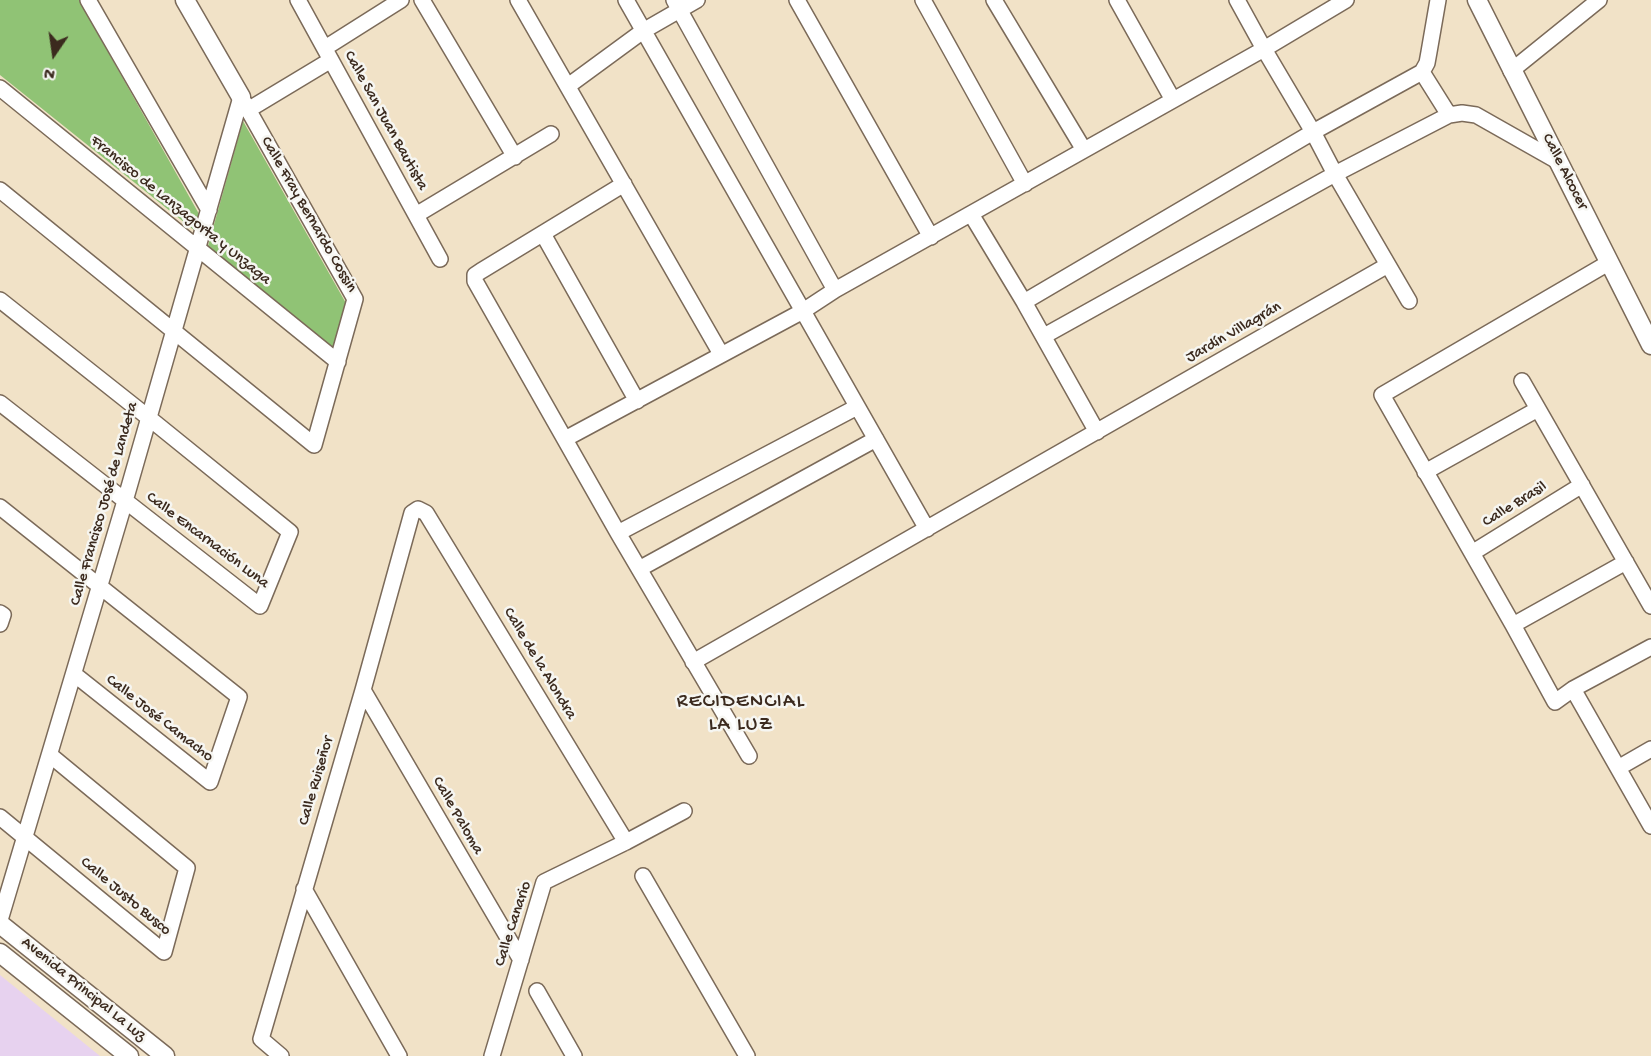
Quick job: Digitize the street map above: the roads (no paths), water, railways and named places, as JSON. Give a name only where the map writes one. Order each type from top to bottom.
[{"type":"street","points":[[88,0],[209,210]]},
{"type":"street","name":"Calle Fray Bernardo Cossin","points":[[175,331],[314,444],[355,299],[185,0]]},
{"type":"street","name":"Calle San Juan Bautista","points":[[298,0],[440,259]]},
{"type":"street","points":[[244,104],[328,54],[400,0]]},
{"type":"street","points":[[422,0],[514,157]]},
{"type":"street","points":[[518,0],[721,354]]},
{"type":"street","points":[[626,0],[927,529]]},
{"type":"street","points":[[568,86],[677,5],[697,0]]},
{"type":"street","points":[[797,0],[931,237]]},
{"type":"street","points":[[923,0],[1025,184]]},
{"type":"street","points":[[994,0],[1084,150]]},
{"type":"street","points":[[1117,0],[1173,100]]},
{"type":"street","points":[[1237,0],[1409,301]]},
{"type":"street","points":[[565,439],[803,311],[836,290],[1264,49],[1346,0]]},
{"type":"street","points":[[1024,302],[1313,132],[1422,72],[1427,63],[1438,0]]},
{"type":"street","name":"Calle Alcocer","points":[[1477,0],[1651,345]]},
{"type":"street","points":[[1511,71],[1599,0]]},
{"type":"street","points":[[677,5],[836,290]]},
{"type":"street","points":[[1422,72],[1449,115]]},
{"type":"street","name":"Francisco de Lanzagorta y Unzaga","points":[[0,88],[338,362]]},
{"type":"street","name":"Calle Francisco José de Landeta","points":[[0,922],[209,210],[244,104]]},
{"type":"street","points":[[1044,336],[1335,174],[1449,115],[1462,113],[1476,115],[1559,162]]},
{"type":"street","points":[[416,215],[551,134]]},
{"type":"street","points":[[624,184],[481,271],[475,275],[475,281],[618,533],[749,756]]},
{"type":"street","points":[[0,190],[175,331]]},
{"type":"street","points":[[971,214],[1044,336],[1097,432]]},
{"type":"street","points":[[543,234],[637,401]]},
{"type":"street","name":"Calle Brasil","points":[[1582,485],[1472,553],[1382,395],[1610,262]]},
{"type":"street","name":"Jardín Villagrán","points":[[693,662],[1389,265]]},
{"type":"street","points":[[0,300],[149,418]]},
{"type":"street","points":[[1522,381],[1651,606]]},
{"type":"street","points":[[0,403],[125,501]]},
{"type":"street","points":[[618,533],[858,407]]},
{"type":"street","points":[[1425,472],[1538,409]]},
{"type":"street","name":"Calle Encarnación Luna","points":[[125,501],[260,606],[290,532],[149,418]]},
{"type":"street","points":[[639,569],[876,439]]},
{"type":"street","points":[[0,507],[100,587]]},
{"type":"street","name":"Calle Ruiseñor","points":[[281,1056],[261,1040],[412,513],[418,509]]},
{"type":"street","name":"Calle de la Alondra","points":[[418,509],[426,513],[626,842]]},
{"type":"street","points":[[1472,553],[1555,702],[1573,689],[1651,647]]},
{"type":"street","points":[[1513,625],[1626,562]]},
{"type":"street","name":"Calle José Camacho","points":[[74,674],[210,782],[239,697],[100,587]]},
{"type":"street","points":[[0,613],[3,615],[0,624]]},
{"type":"street","points":[[1573,689],[1651,826]]},
{"type":"street","name":"Calle Paloma","points":[[363,690],[521,960]]},
{"type":"street","points":[[1618,768],[1651,749]]},
{"type":"street","name":"Calle Justo Busco","points":[[25,837],[164,952],[187,868],[50,755]]},
{"type":"street","name":"Calle Canario","points":[[492,1056],[544,882],[684,811]]},
{"type":"street","points":[[0,817],[25,837]]},
{"type":"street","points":[[643,876],[747,1056]]},
{"type":"street","points":[[304,890],[399,1056]]},
{"type":"street","name":"Avenida Principal La Luz","points":[[0,922],[165,1056]]},
{"type":"street","name":"Avenida Principal La Luz","points":[[0,953],[129,1056]]},
{"type":"street","points":[[537,991],[574,1056]]},
{"type":"street","points":[[733,1056],[737,1040]]},
{"type":"district","name":"RECIDENCIAL LA LUZ","points":[[741,714]]}]
